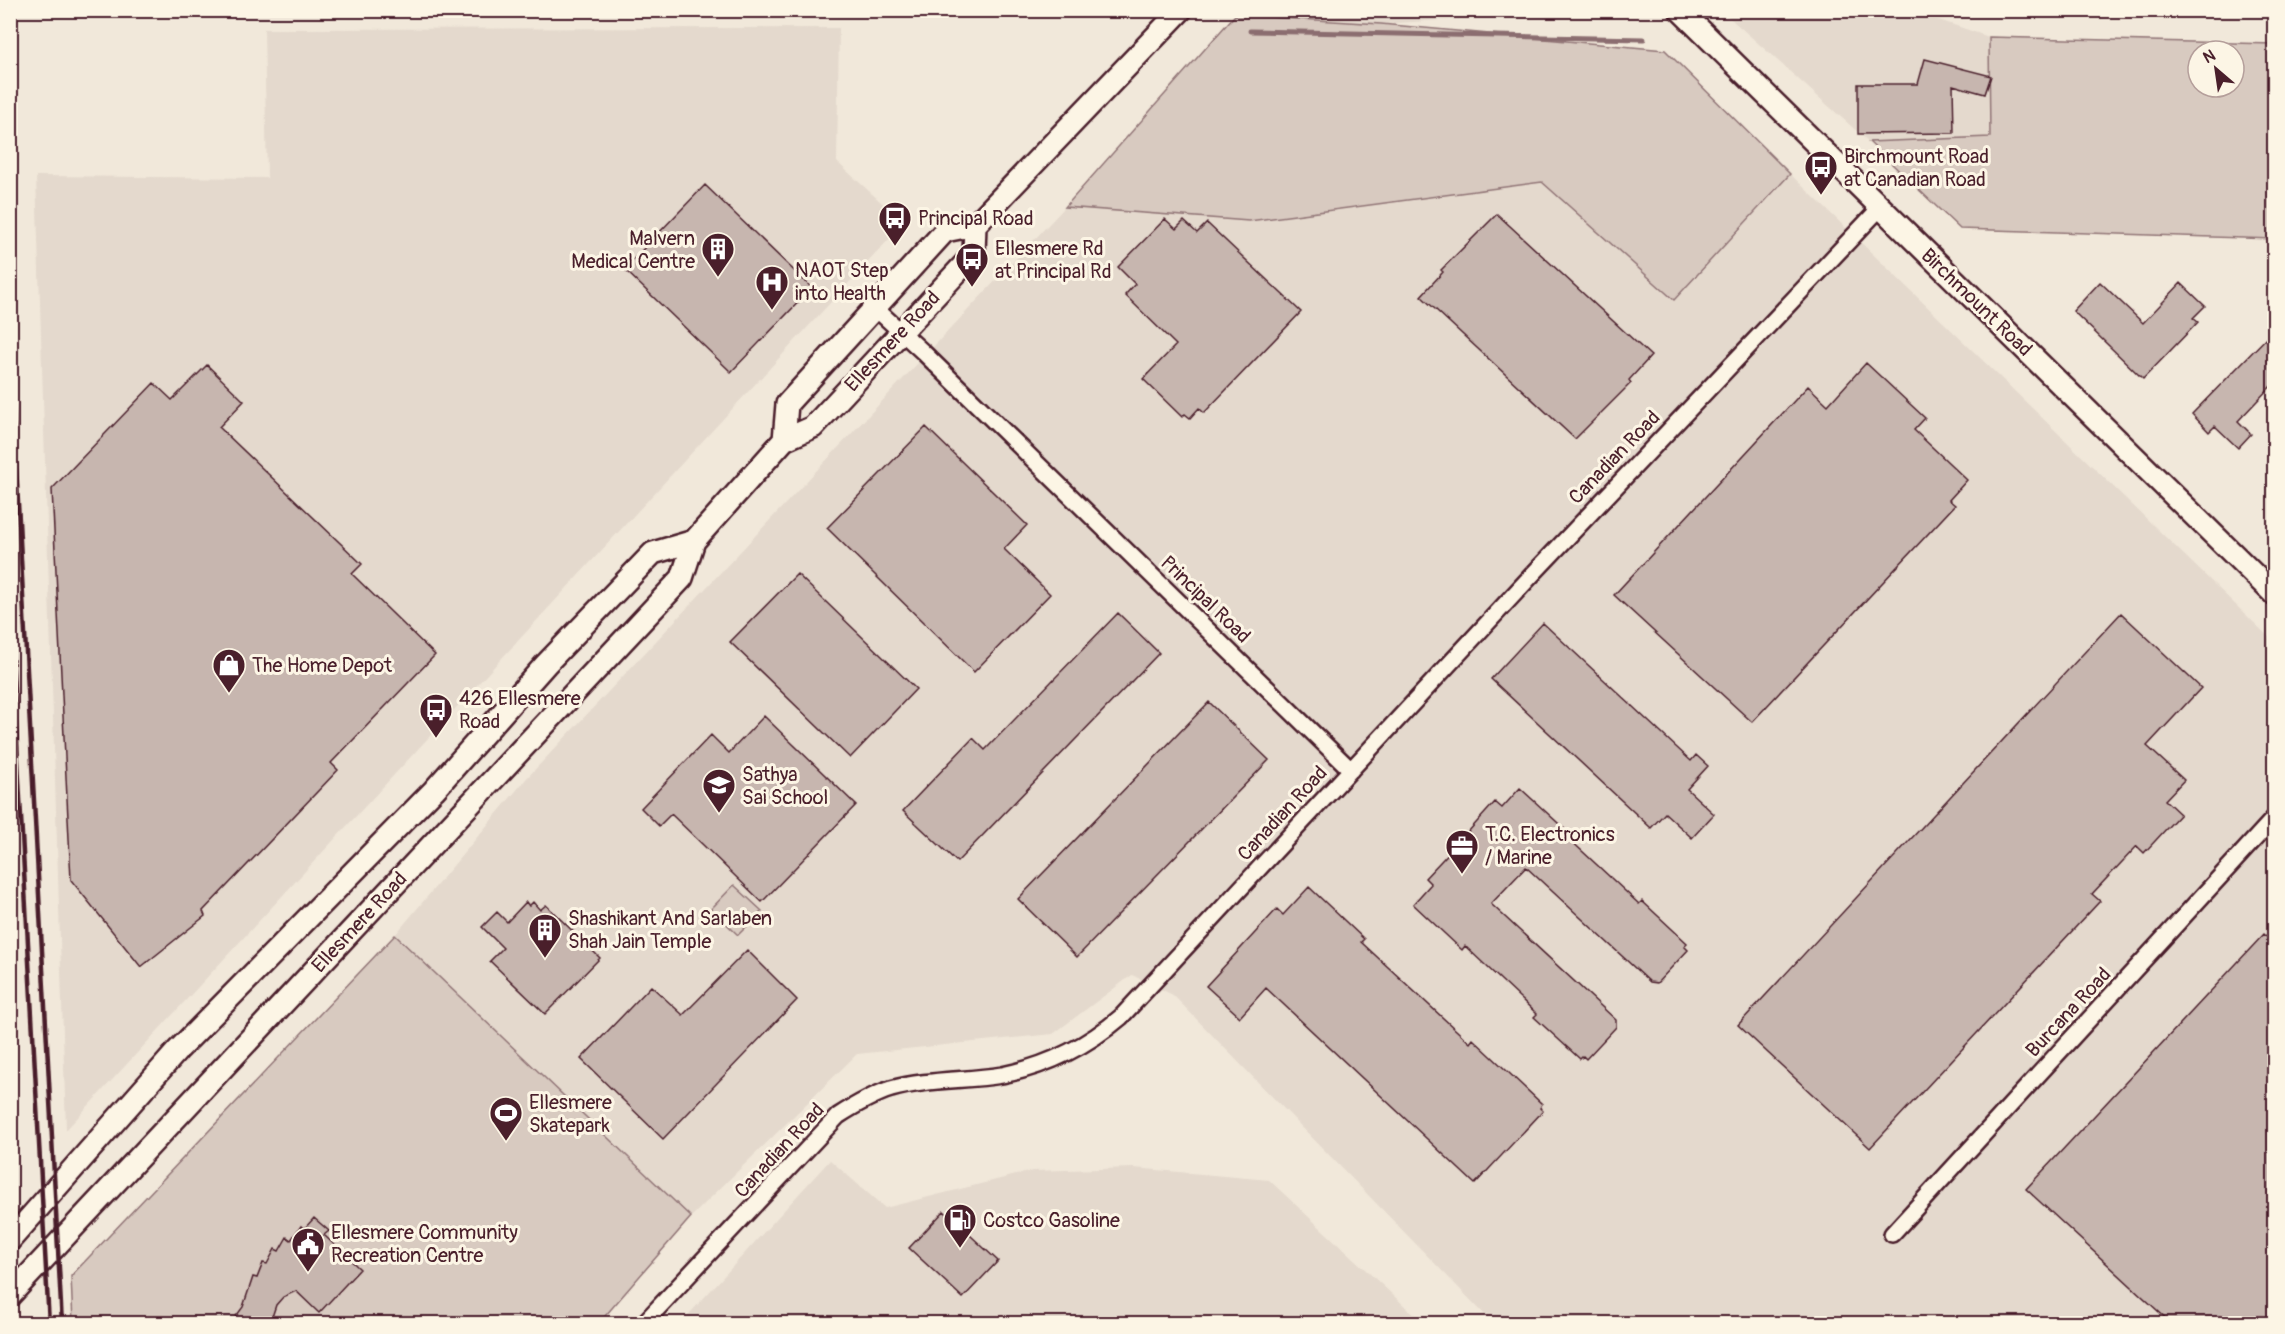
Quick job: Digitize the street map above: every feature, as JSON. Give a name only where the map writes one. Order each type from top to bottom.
[{"type":"main road","points":[[975,225],[1181,10]]},
{"type":"main road","name":"Birchmount Road","points":[[1680,10],[2274,594]]},
{"type":"main road","name":"Ellesmere Road","points":[[10,1295],[682,578],[694,542],[784,440],[813,426],[974,254],[975,225],[945,231],[787,404],[784,440]]},
{"type":"main road","name":"Ellesmere Road","points":[[10,1240],[178,1050],[434,790],[546,664],[653,553],[694,542]]},
{"type":"main road","points":[[434,790],[459,814]]},
{"type":"street","name":"Canadian Road","points":[[643,1323],[814,1140],[838,1116],[863,1100],[891,1089],[1000,1075],[1030,1068],[1075,1050],[1107,1028],[1880,208]]},
{"type":"street","name":"Principal Road","points":[[875,308],[1351,770]]},
{"type":"street","name":"Burcana Road","points":[[1892,1234],[2274,818]]},
{"type":"shaded area","points":[[1240,10],[1494,11],[1488,17],[1381,24],[1235,15]]},
{"type":"shaded area","points":[[1722,11],[1923,11],[1930,17],[1989,37],[1990,137],[1869,142]]},
{"type":"shaded area","points":[[1235,15],[1381,24],[1665,50],[1790,174],[1674,300],[1542,182],[1249,221],[1065,207]]},
{"type":"shaded area","points":[[839,28],[837,162],[904,223],[66,1130],[36,176],[267,178],[264,29]]},
{"type":"shaded area","points":[[1989,37],[2186,42],[2186,99],[2246,99],[2246,43],[2274,44],[2274,239],[1960,229],[1869,142],[1990,137]]},
{"type":"shaded area","points":[[1790,174],[2274,642],[2274,1323],[1493,1323],[1173,995],[1132,975],[1053,1034],[857,1054],[691,1217],[395,935],[526,779],[1065,207],[1249,221],[1542,182],[1674,300]]},
{"type":"shaded area","points":[[734,885],[762,911],[738,935],[711,909]]},
{"type":"shaded area","points":[[395,935],[691,1217],[599,1323],[73,1323],[71,1276]]},
{"type":"shaded area","points":[[830,1160],[885,1208],[1032,1171],[1134,1168],[1269,1180],[1423,1323],[680,1324]]},
{"type":"building","points":[[1925,59],[1991,76],[1985,94],[1953,85],[1954,133],[1858,134],[1858,84],[1918,84]]},
{"type":"building","name":"Malvern Medical Centre","points":[[705,185],[812,288],[731,372],[624,269]]},
{"type":"building","points":[[1497,214],[1651,356],[1629,380],[1631,383],[1575,439],[1421,296],[1443,272],[1441,270]]},
{"type":"building","points":[[1165,219],[1176,229],[1184,221],[1197,233],[1207,223],[1301,312],[1204,413],[1199,408],[1190,418],[1185,414],[1182,417],[1143,379],[1176,345],[1125,295],[1135,284],[1118,267]]},
{"type":"building","points":[[2100,282],[2143,323],[2181,283],[2205,306],[2193,318],[2198,322],[2143,379],[2073,311]]},
{"type":"building","points":[[2274,330],[2274,383],[2238,421],[2251,434],[2238,448],[2215,426],[2209,432],[2192,414]]},
{"type":"building","points":[[1866,363],[1925,418],[1914,430],[1967,480],[1949,500],[1955,505],[1752,722],[1614,595],[1808,386],[1828,405]]},
{"type":"building","name":"The Home Depot","points":[[207,365],[244,401],[219,427],[362,564],[352,574],[435,655],[331,763],[338,770],[203,911],[205,916],[141,967],[71,880],[52,489],[154,383],[172,400]]},
{"type":"building","points":[[926,427],[1027,525],[1004,549],[1050,594],[974,672],[827,528]]},
{"type":"building","points":[[797,574],[916,689],[850,758],[730,642]]},
{"type":"building","points":[[1118,613],[1159,653],[957,862],[903,811],[973,738],[985,750]]},
{"type":"building","points":[[2121,613],[2201,688],[2147,746],[2184,780],[2165,800],[2180,814],[2144,853],[2137,846],[2092,894],[2100,901],[1870,1148],[1738,1025]]},
{"type":"building","points":[[1543,623],[1691,761],[1696,755],[1708,766],[1687,789],[1714,814],[1692,838],[1665,813],[1651,828],[1491,679]]},
{"type":"building","points":[[1209,702],[1269,760],[1077,957],[1018,899]]},
{"type":"building","points":[[764,716],[856,805],[762,902],[671,814],[659,826],[641,808],[711,735],[729,753]]},
{"type":"building","points":[[1520,788],[1570,834],[1567,837],[1639,904],[1642,901],[1687,943],[1684,946],[1688,950],[1657,983],[1650,982],[1526,867],[1491,904],[1616,1020],[1616,1027],[1586,1059],[1583,1056],[1580,1059],[1534,1017],[1537,1014],[1465,946],[1462,950],[1413,904],[1431,884],[1425,878],[1495,802],[1502,808]]},
{"type":"building","points":[[1309,887],[1364,939],[1361,942],[1470,1043],[1473,1039],[1542,1104],[1540,1108],[1543,1111],[1475,1184],[1266,988],[1240,1017],[1206,986],[1277,909],[1283,915]]},
{"type":"building","name":"Shashikant And Sarlaben Shah Jain Temple","points":[[526,902],[529,906],[533,902],[540,910],[546,905],[600,958],[545,1014],[490,961],[503,948],[482,927],[497,912],[507,922]]},
{"type":"building","points":[[2264,934],[2274,944],[2274,1323],[2171,1323],[2026,1189]]},
{"type":"building","points":[[747,950],[797,1000],[663,1139],[581,1059],[651,986],[683,1015]]},
{"type":"building","points":[[944,1211],[998,1261],[963,1298],[909,1248]]},
{"type":"building","name":"Ellesmere Community Recreation Centre","points":[[314,1218],[329,1231],[324,1235],[360,1269],[319,1313],[296,1291],[283,1297],[276,1305],[270,1323],[231,1323],[243,1307],[253,1277],[257,1278],[263,1263],[267,1264],[275,1249],[279,1251],[287,1237],[291,1240],[301,1226],[304,1229]]},
{"type":"waterway","points":[[902,10],[1099,14]]},
{"type":"waterway","points":[[1250,31],[1644,39]]},
{"type":"railway","points":[[10,353],[62,1324]]},
{"type":"railway","points":[[10,617],[49,1324]]},
{"type":"place","name":"Birchmount Road at Canadian Road","points":[[1821,196]]},
{"type":"place","name":"Principal Road","points":[[895,247]]},
{"type":"place","name":"Malvern Medical Centre","points":[[718,278]]},
{"type":"place","name":"Ellesmere Rd at Principal Rd","points":[[972,288]]},
{"type":"place","name":"NAOT Step into Health","points":[[772,311]]},
{"type":"place","name":"The Home Depot","points":[[229,694]]},
{"type":"place","name":"426 Ellesmere Road","points":[[436,739]]},
{"type":"place","name":"Sathya Sai School","points":[[719,814]]},
{"type":"place","name":"T.C. Electronics / Marine","points":[[1462,875]]},
{"type":"place","name":"Shashikant And Sarlaben Shah Jain Temple","points":[[545,959]]},
{"type":"place","name":"Ellesmere Skatepark","points":[[506,1142]]},
{"type":"place","name":"Costco Gasoline","points":[[960,1249]]},
{"type":"place","name":"Ellesmere Community Recreation Centre","points":[[308,1273]]}]
